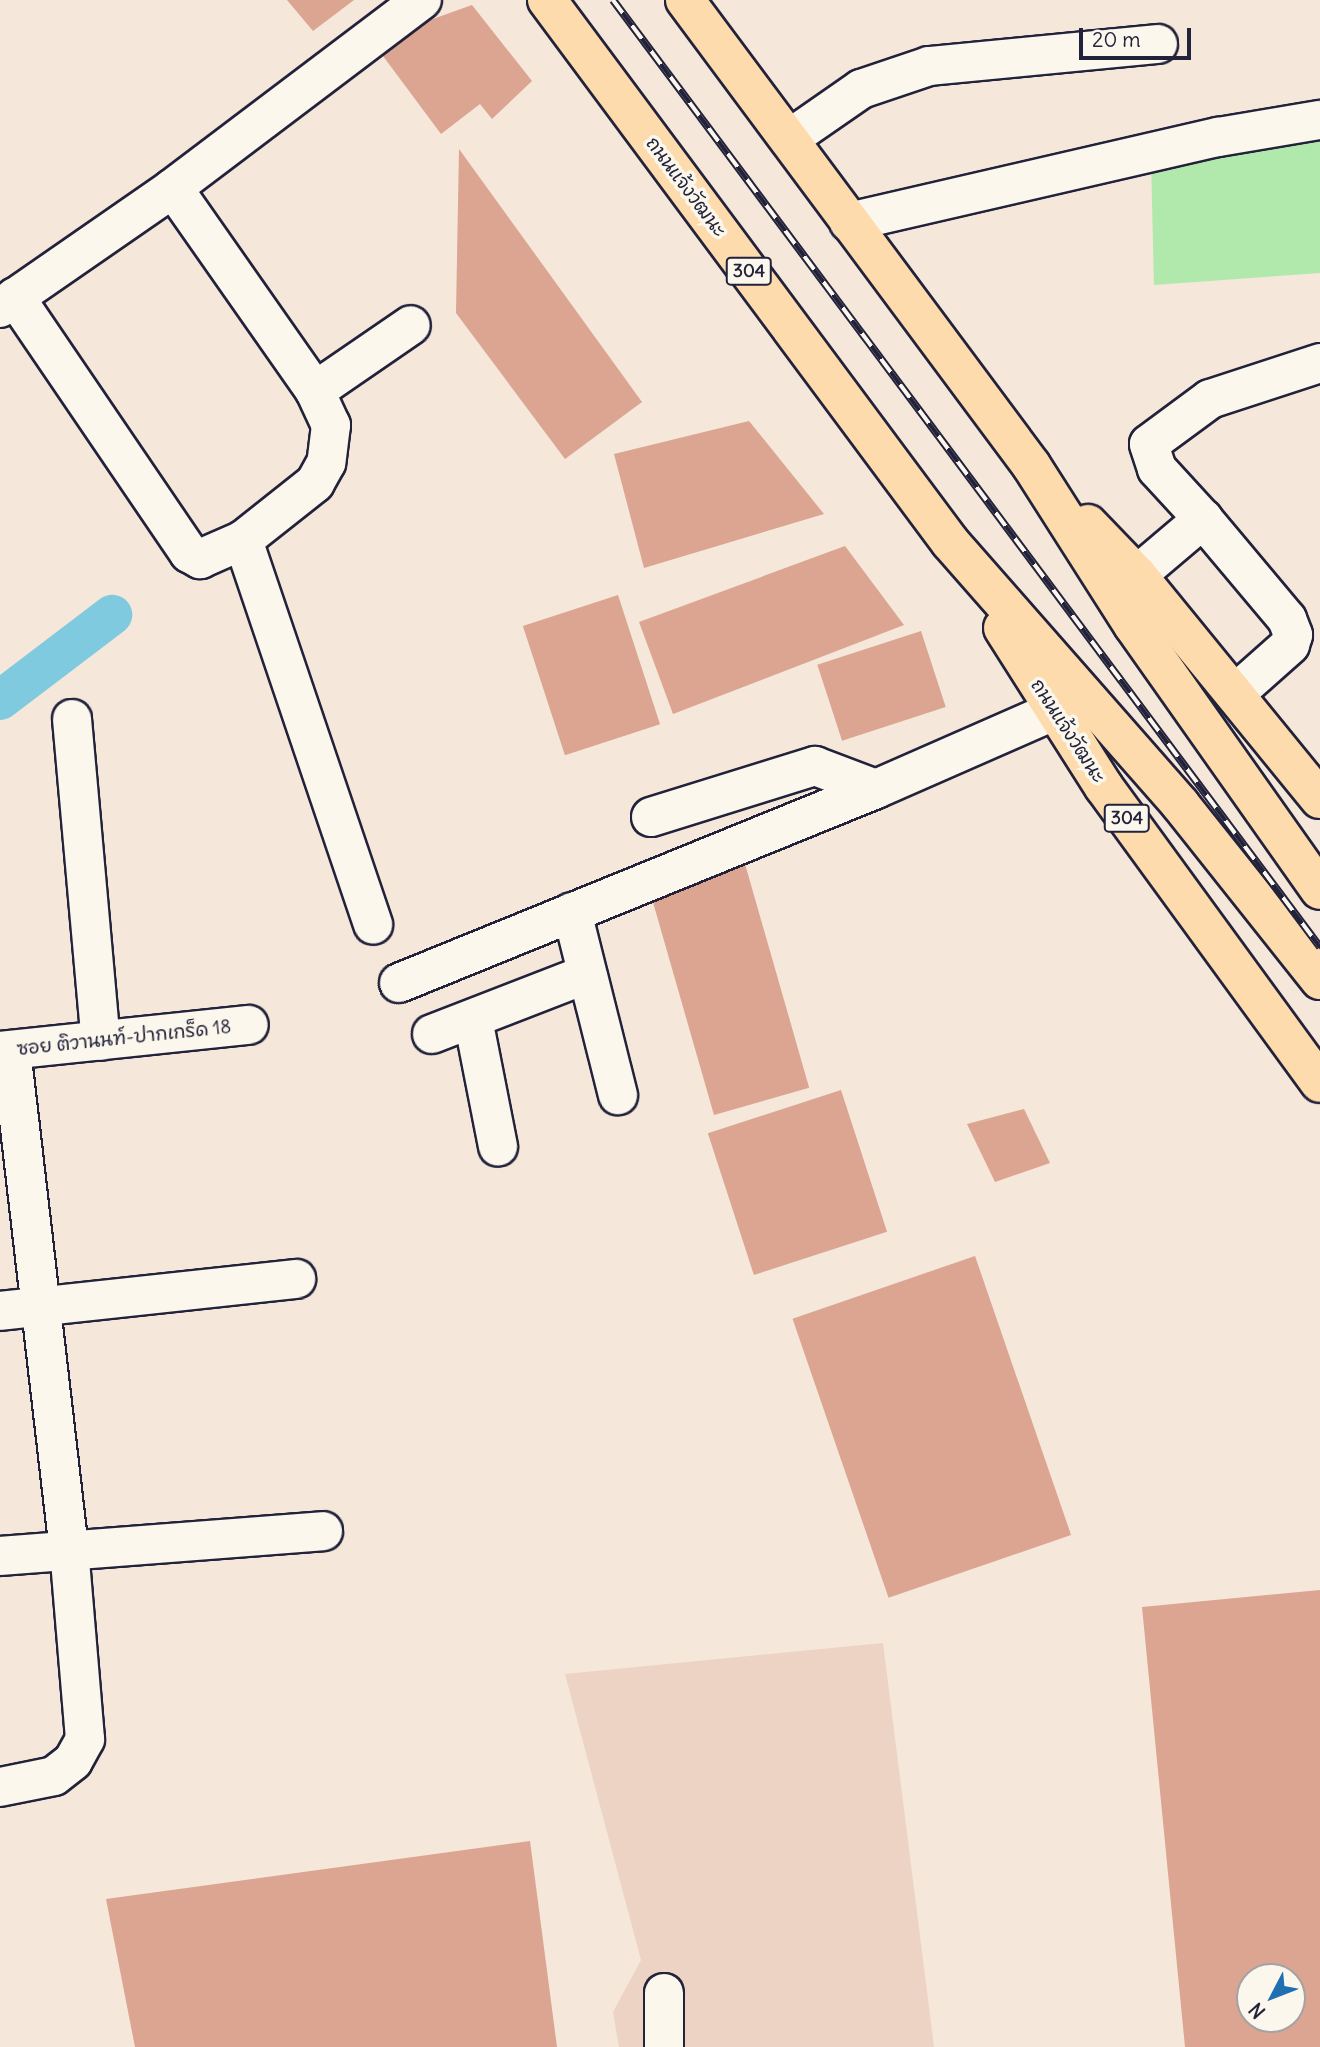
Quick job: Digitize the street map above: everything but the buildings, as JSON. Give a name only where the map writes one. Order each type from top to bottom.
[{"type":"main road","name":"ถนนแจ้งวัฒนะ","points":[[547,0],[950,542],[1172,794],[1320,980]]},
{"type":"main road","points":[[685,0],[1031,465],[1133,625],[1320,890]]},
{"type":"main road","points":[[1031,465],[1137,575],[1318,794]]},
{"type":"main road","name":"ถนนแจ้งวัฒนะ","points":[[950,542],[1054,711],[1320,1083]]},
{"type":"street","points":[[173,188],[315,391],[331,425],[326,463],[315,483],[243,540],[200,559],[189,553],[8,302],[173,188],[422,0]]},
{"type":"street","points":[[789,139],[861,89],[929,66],[1158,44]]},
{"type":"street","points":[[849,222],[1218,138],[1320,120]]},
{"type":"street","points":[[315,391],[411,325]]},
{"type":"street","points":[[1236,693],[1290,645],[1293,635],[1287,619],[1157,469],[1149,444],[1210,399],[1320,363]]},
{"type":"street","points":[[1137,575],[1203,519]]},
{"type":"street","points":[[243,540],[373,925]]},
{"type":"street","points":[[399,983],[876,789],[1054,711]]},
{"type":"street","points":[[72,719],[101,1041]]},
{"type":"street","points":[[651,817],[815,766],[876,789]]},
{"type":"street","points":[[572,912],[618,1095]]},
{"type":"street","points":[[432,1034],[587,974]]},
{"type":"street","points":[[473,1019],[498,1147]]},
{"type":"street","name":"ซอย ติวานนท์-ปากเกร็ด 18","points":[[5,1050],[249,1025]]},
{"type":"street","points":[[0,1787],[54,1776],[73,1762],[85,1739],[69,1550],[41,1307],[5,1050]]},
{"type":"street","points":[[0,1311],[296,1279]]},
{"type":"street","points":[[0,1556],[323,1531]]},
{"type":"street","points":[[664,1993],[664,2047]]},
{"type":"shaded area","points":[[883,1643],[934,2047],[619,2047],[613,2012],[641,1960],[565,1674]]},
{"type":"green space","points":[[1320,127],[1320,273],[1154,285],[1151,160]]},
{"type":"waterway","points":[[0,700],[112,615]]},
{"type":"railway","points":[[613,0],[1320,947]]}]
